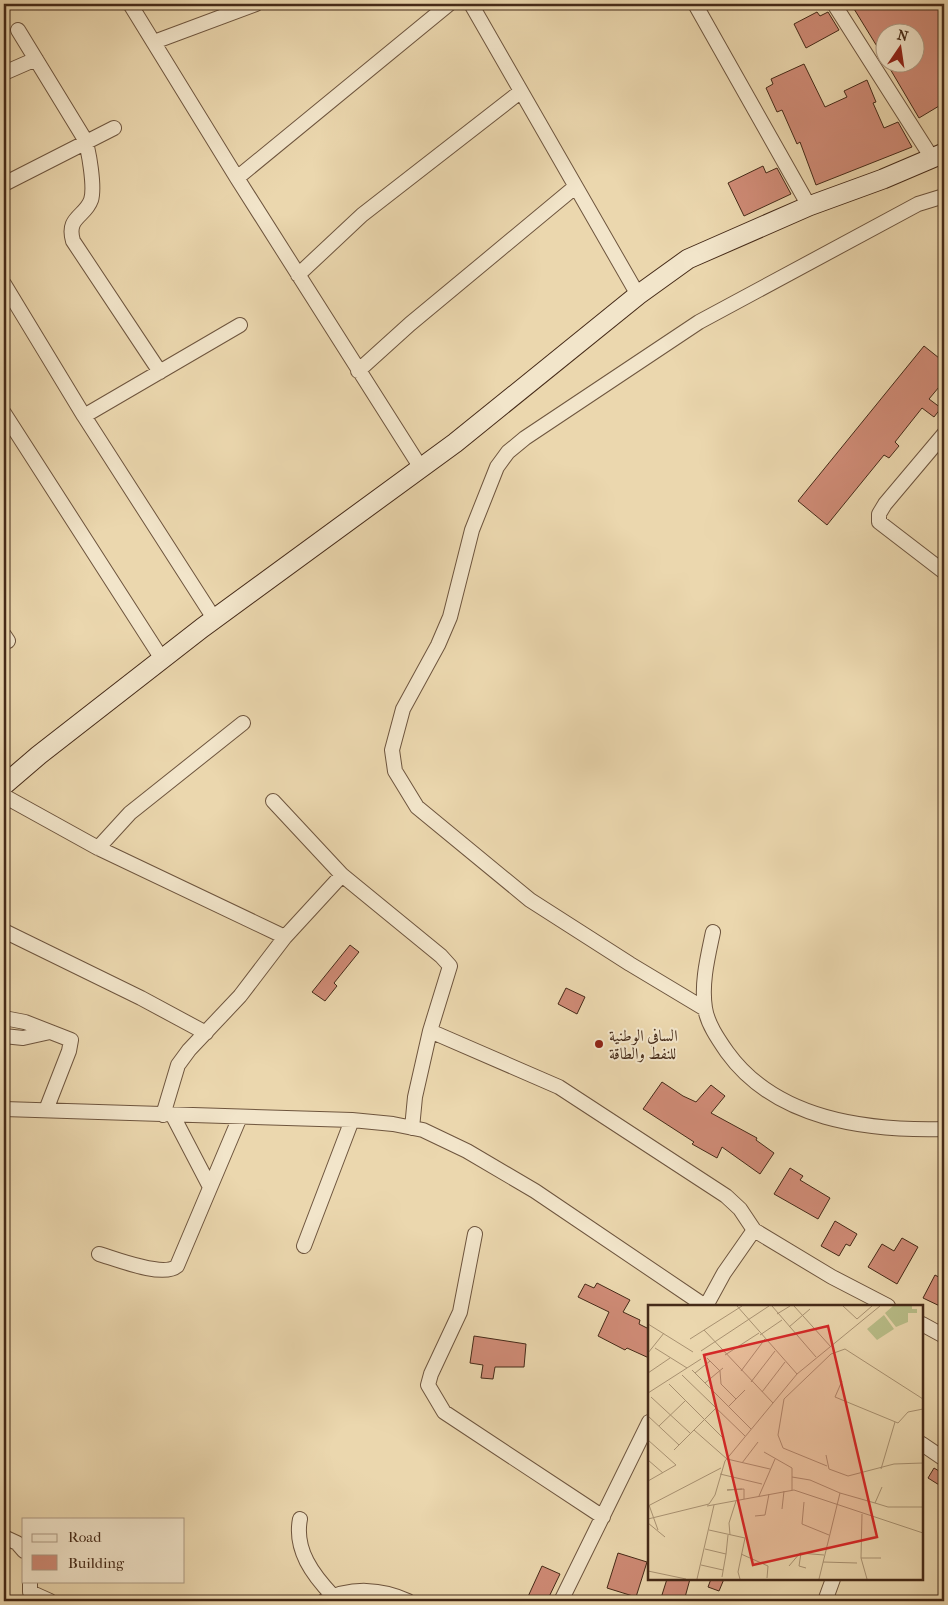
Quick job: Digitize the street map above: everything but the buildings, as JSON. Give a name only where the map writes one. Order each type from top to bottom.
[{"type":"main road","points":[[4,785],[39,754],[162,659],[421,468],[638,295],[688,259],[809,206],[938,155]]},
{"type":"street","points":[[130,4],[237,178],[421,468]]},
{"type":"street","points":[[154,42],[256,4]]},
{"type":"street","points":[[237,178],[449,4]]},
{"type":"street","points":[[471,4],[638,295]]},
{"type":"street","points":[[695,4],[809,206]]},
{"type":"street","points":[[834,4],[938,155]]},
{"type":"street","points":[[18,30],[86,142],[92,195],[89,203],[74,220],[72,230],[74,241],[160,372]]},
{"type":"street","points":[[4,73],[36,59]]},
{"type":"street","points":[[298,275],[362,215],[520,92]]},
{"type":"street","points":[[4,184],[114,128]]},
{"type":"street","points":[[358,370],[410,324],[575,187]]},
{"type":"street","points":[[705,1009],[530,900],[418,807],[394,771],[392,750],[403,709],[438,645],[450,617],[472,530],[497,467],[508,452],[525,438],[699,322],[918,204],[944,196]]},
{"type":"street","points":[[4,284],[84,416],[215,620]]},
{"type":"street","points":[[84,416],[240,325]]},
{"type":"street","points":[[4,414],[162,659]]},
{"type":"street","points":[[944,434],[885,504],[879,514],[879,522],[944,572]]},
{"type":"street","points":[[98,848],[130,813],[243,723]]},
{"type":"street","points":[[4,796],[98,848],[285,937]]},
{"type":"street","points":[[273,801],[342,875],[448,962],[450,966],[450,974],[430,1031],[415,1097],[412,1128]]},
{"type":"street","points":[[210,1187],[168,1116],[178,1065],[240,996],[285,937],[342,875]]},
{"type":"street","points":[[4,930],[141,998],[206,1033]]},
{"type":"street","points":[[713,932],[706,965],[705,1009],[716,1037],[734,1062],[760,1086],[790,1104],[838,1121],[874,1128],[944,1129]]},
{"type":"street","points":[[4,1018],[25,1022],[68,1038],[71,1043],[46,1110]]},
{"type":"street","points":[[430,1031],[559,1087],[726,1196],[740,1209],[754,1230],[832,1277],[886,1305]]},
{"type":"street","points":[[4,1036],[23,1038],[51,1032]]},
{"type":"street","points":[[4,1109],[168,1116],[352,1120],[423,1130],[467,1151],[536,1191],[705,1305]]},
{"type":"street","points":[[99,1254],[162,1271],[173,1269],[177,1266],[240,1117]]},
{"type":"street","points":[[304,1246],[352,1120]]},
{"type":"street","points":[[707,1305],[724,1273],[754,1230]]},
{"type":"street","points":[[475,1234],[460,1312],[431,1374],[428,1385],[444,1412],[602,1516]]},
{"type":"street","points":[[923,1325],[944,1336]]},
{"type":"street","points":[[561,1601],[648,1424]]},
{"type":"street","points":[[923,1445],[944,1459]]},
{"type":"street","points":[[300,1519],[298,1531],[301,1549],[329,1599],[362,1591],[371,1596],[394,1594],[408,1601]]},
{"type":"street","points":[[4,1537],[17,1543],[22,1549]]},
{"type":"street","points":[[825,1601],[833,1580]]},
{"type":"street","points":[[29,1591],[50,1601]]},
{"type":"place","name":"السافي الوطنية للنفط والطاقة","points":[[599,1044]]}]
